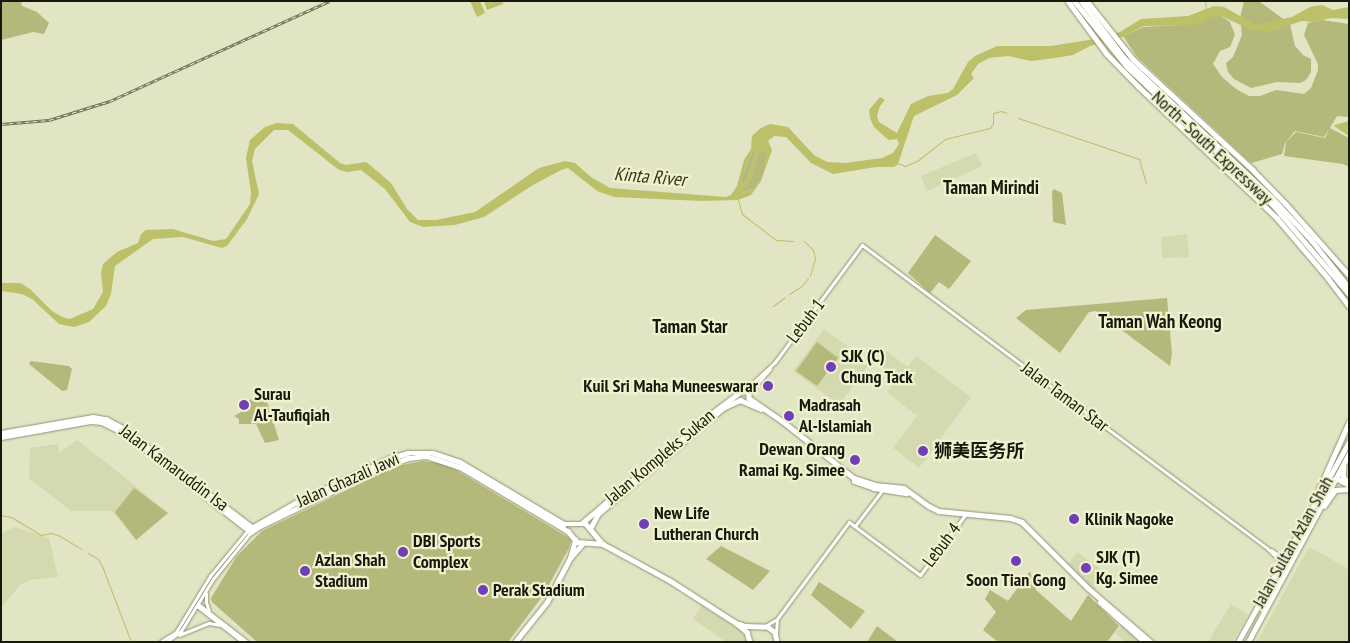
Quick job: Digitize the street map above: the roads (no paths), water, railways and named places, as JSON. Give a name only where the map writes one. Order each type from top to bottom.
[{"type":"highway","name":"North–South Expressway","points":[[1074,1],[1096,23]]},
{"type":"highway","name":"North–South Expressway","points":[[1081,1],[1096,23],[1158,98],[1272,204],[1349,294]]},
{"type":"highway","name":"North–South Expressway","points":[[1118,50],[1272,198],[1311,240],[1349,288]]},
{"type":"main road","points":[[1068,1],[1084,26],[1107,54],[1138,86],[1271,212],[1328,278],[1349,306]]},
{"type":"main road","points":[[1087,1],[1096,23],[1118,50],[1155,81],[1259,176],[1349,275]]},
{"type":"main road","points":[[741,392],[746,399]]},
{"type":"main road","points":[[741,392],[746,399],[785,423],[850,476],[906,492],[936,511],[965,516],[1009,519],[1021,523],[1082,586],[1143,640]]},
{"type":"main road","name":"Jalan Kompleks Sukan","points":[[580,523],[691,430],[741,392]]},
{"type":"main road","name":"Jalan Kompleks Sukan","points":[[591,529],[595,517],[624,491],[723,408],[746,399]]},
{"type":"main road","points":[[93,417],[102,422]]},
{"type":"main road","name":"Jalan Kamaruddin Isa","points":[[1,435],[93,417],[106,419],[123,428],[236,515],[251,530]]},
{"type":"main road","name":"Jalan Kamaruddin Isa","points":[[73,422],[102,422],[113,427],[140,445],[251,530]]},
{"type":"main road","points":[[1313,507],[1349,422]]},
{"type":"main road","points":[[113,427],[123,428]]},
{"type":"main road","name":"Jalan Sultan Azlan Shah","points":[[1238,642],[1349,442]]},
{"type":"main road","points":[[408,453],[426,456]]},
{"type":"main road","name":"Jalan Ghazali Jawi","points":[[251,530],[267,518],[295,503],[388,459],[408,453],[433,453],[452,458],[564,524],[580,523]]},
{"type":"main road","name":"Jalan Ghazali Jawi","points":[[251,530],[398,461],[426,456],[460,467],[562,528],[574,538]]},
{"type":"main road","points":[[1348,457],[1343,476],[1349,486]]},
{"type":"main road","name":"Jalan Sultan Azlan Shah","points":[[1247,641],[1333,481],[1348,457]]},
{"type":"main road","points":[[1275,578],[1333,481],[1336,465]]},
{"type":"main road","points":[[493,481],[500,488],[500,491],[513,493]]},
{"type":"main road","points":[[1333,481],[1349,486]]},
{"type":"main road","points":[[320,497],[330,487],[343,486]]},
{"type":"main road","points":[[1288,567],[1293,562],[1331,493],[1349,486]]},
{"type":"main road","points":[[884,487],[907,489],[929,506],[939,510],[1020,520],[1088,588],[1151,642]]},
{"type":"main road","points":[[295,503],[308,503]]},
{"type":"main road","points":[[236,515],[250,522],[267,518]]},
{"type":"main road","points":[[515,642],[547,602],[570,558],[574,538],[572,530],[580,523],[591,529],[603,544],[669,580],[736,623],[747,632],[750,642]]},
{"type":"main road","points":[[570,558],[591,538],[591,529]]},
{"type":"main road","points":[[574,538],[585,543],[603,544]]},
{"type":"main road","points":[[736,623],[772,629],[777,640]]},
{"type":"main road","points":[[1129,623],[1129,626],[1143,640]]},
{"type":"main road","points":[[750,642],[751,634],[762,626]]},
{"type":"street","name":"Lebuh 1","points":[[741,392],[775,362],[862,246]]},
{"type":"street","name":"Jalan Taman Star","points":[[862,246],[1268,549],[1280,556],[1288,552]]},
{"type":"street","points":[[746,399],[775,362]]},
{"type":"street","points":[[762,626],[778,619],[849,522],[855,526],[884,487]]},
{"type":"street","name":"Lebuh 4","points":[[855,526],[920,575],[965,516]]},
{"type":"street","name":"Jalan Ghazali Jawi","points":[[160,642],[176,634],[228,551],[251,530]]},
{"type":"street","name":"Jalan Taman Star","points":[[1268,549],[1279,561],[1275,578]]},
{"type":"street","points":[[205,589],[206,602],[210,612]]},
{"type":"street","name":"Jalan Ghazali Jawi","points":[[166,642],[176,634],[197,605],[205,589]]},
{"type":"street","points":[[197,605],[210,612],[245,642]]},
{"type":"street","points":[[197,605],[245,642]]},
{"type":"street","points":[[777,640],[778,619]]},
{"type":"street","points":[[176,634],[209,624],[221,625]]},
{"type":"waterway","points":[[1205,1],[1206,10]]},
{"type":"waterway","points":[[897,163],[905,166],[917,161],[945,139],[990,128],[993,123],[993,113],[1001,111],[1007,113]]},
{"type":"waterway","points":[[1018,118],[1139,159],[1146,183]]},
{"type":"waterway","points":[[738,200],[742,214],[776,240],[793,241]]},
{"type":"waterway","points":[[804,241],[813,250],[815,258],[810,275]]},
{"type":"waterway","points":[[789,294],[802,286],[808,278]]},
{"type":"waterway","points":[[773,306],[784,298]]},
{"type":"waterway","points":[[1,515],[11,517],[41,535],[51,533],[58,535],[81,549]]},
{"type":"waterway","points":[[88,553],[98,559],[102,566],[131,642]]},
{"type":"railway","points":[[1,124],[49,120],[110,101],[329,1]]},
{"type":"place","name":"SJK (C) Chung Tack","points":[[831,367]]},
{"type":"place","name":"Kuil Sri Maha Muneeswarar","points":[[768,386]]},
{"type":"place","name":"Surau Al-Taufiqiah","points":[[244,405]]},
{"type":"place","name":"Madrasah Al-Islamiah","points":[[789,416]]},
{"type":"place","name":"狮美医务所","points":[[923,451]]},
{"type":"place","name":"Dewan Orang Ramai Kg. Simee","points":[[855,460]]},
{"type":"place","name":"Klinik Nagoke","points":[[1074,519]]},
{"type":"place","name":"New Life Lutheran Church","points":[[644,524]]},
{"type":"place","name":"DBI Sports Complex","points":[[403,552]]},
{"type":"place","name":"Soon Tian Gong","points":[[1016,561]]},
{"type":"place","name":"SJK (T) Kg. Simee","points":[[1086,568]]},
{"type":"place","name":"Azlan Shah Stadium","points":[[305,571]]},
{"type":"place","name":"Perak Stadium","points":[[483,590]]},
{"type":"district","name":"Taman Mirindi","points":[[991,188]]},
{"type":"district","name":"Taman Wah Keong","points":[[1160,322]]},
{"type":"district","name":"Taman Star","points":[[690,327]]},
{"type":"water label","name":"Kinta River","points":[[650,177]]}]
